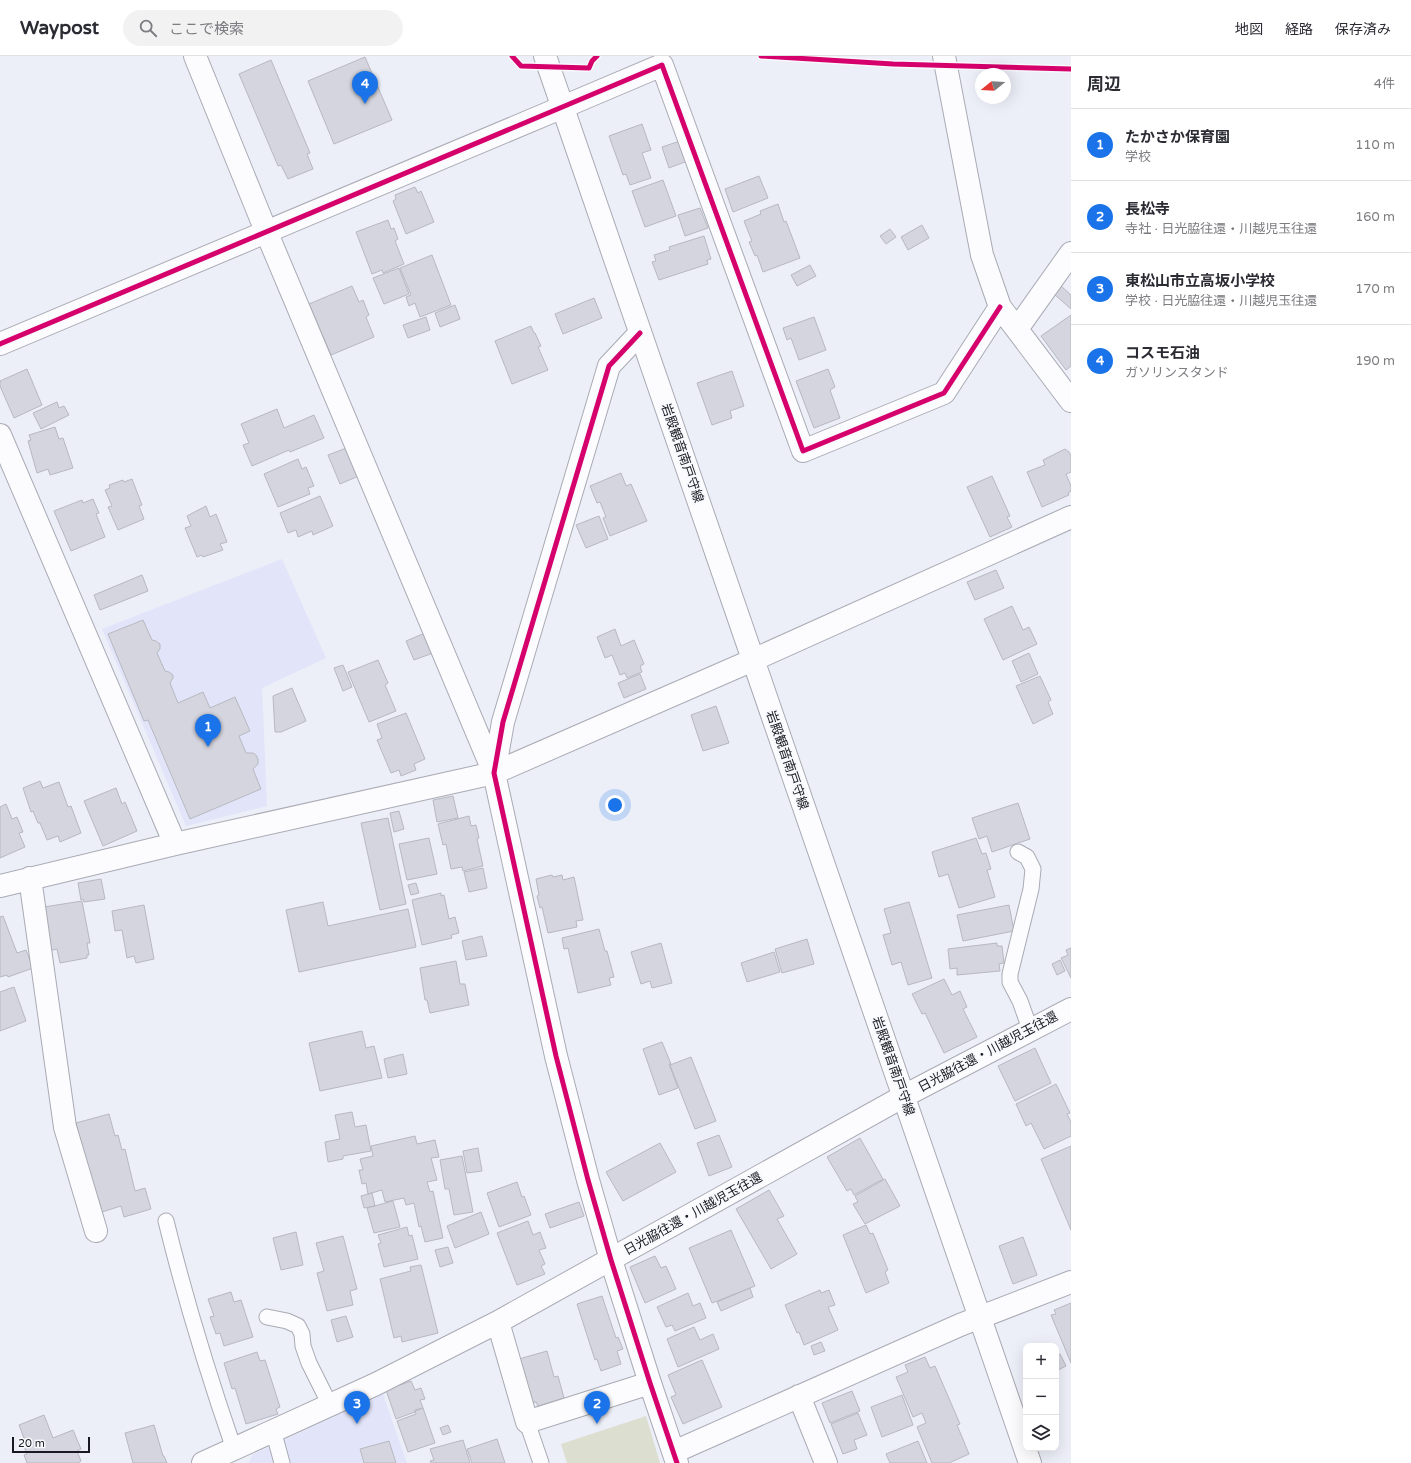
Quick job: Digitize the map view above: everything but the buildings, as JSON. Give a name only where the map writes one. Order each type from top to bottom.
[{"type":"street","points":[[195,56],[266,232],[494,773],[556,1056],[588,1180],[610,1260],[676,1457],[799,1396],[980,1316],[1071,1282]]},
{"type":"street","name":"岩殿観音南戸守線","points":[[545,56],[1030,1463]]},
{"type":"street","points":[[944,56],[982,255],[1000,306],[1071,401]]},
{"type":"street","points":[[0,344],[662,65],[803,451],[944,393],[1000,306]]},
{"type":"street","points":[[1017,329],[1071,253]]},
{"type":"street","points":[[494,773],[503,722],[609,366],[640,333]]},
{"type":"street","points":[[0,435],[175,844]]},
{"type":"street","points":[[0,886],[175,844],[494,773],[753,660],[1071,517]]},
{"type":"street","points":[[30,878],[65,1127],[96,1231]]},
{"type":"street","name":"日光脇往還・川越児玉往還","points":[[203,1463],[236,1456],[273,1430],[376,1384],[498,1322],[904,1096],[1030,1029],[1071,1009]]},
{"type":"street","points":[[498,1322],[528,1422],[650,1383]]},
{"type":"street","points":[[799,1396],[826,1463]]},
{"type":"lane","points":[[1018,852],[1027,856],[1032,869],[1031,890],[1010,974],[1010,982],[1020,1001],[1030,1029]]},
{"type":"lane","points":[[166,1221],[180,1280],[206,1368],[236,1456]]},
{"type":"lane","points":[[267,1318],[287,1321],[298,1326],[302,1334],[303,1346],[309,1363],[330,1405]]},
{"type":"lane","points":[[528,1422],[541,1463]]},
{"type":"lane","points":[[273,1430],[282,1463]]},
{"type":"shaded area","points":[[282,559],[326,658],[262,688],[267,806],[186,826],[102,629]]},
{"type":"shaded area","points":[[383,1394],[407,1463],[249,1463],[252,1455]]},
{"type":"green space","points":[[646,1416],[660,1463],[567,1463],[561,1444]]},
{"type":"cycle path","points":[[512,56],[521,66],[589,68],[592,61],[597,56]]},
{"type":"cycle path","points":[[761,56],[893,64],[1071,69]]},
{"type":"cycle path","points":[[0,344],[662,65],[803,451],[944,393],[1000,307]]},
{"type":"cycle path","points":[[640,333],[609,366],[503,722],[494,773],[556,1056],[588,1180],[611,1260],[677,1463]]},
{"type":"place","name":"コスモ石油","points":[[365,104]]},
{"type":"place","name":"たかさか保育園","points":[[208,747]]},
{"type":"place","name":"東松山市立高坂小学校","points":[[357,1424]]},
{"type":"place","name":"長松寺","points":[[597,1424]]}]
